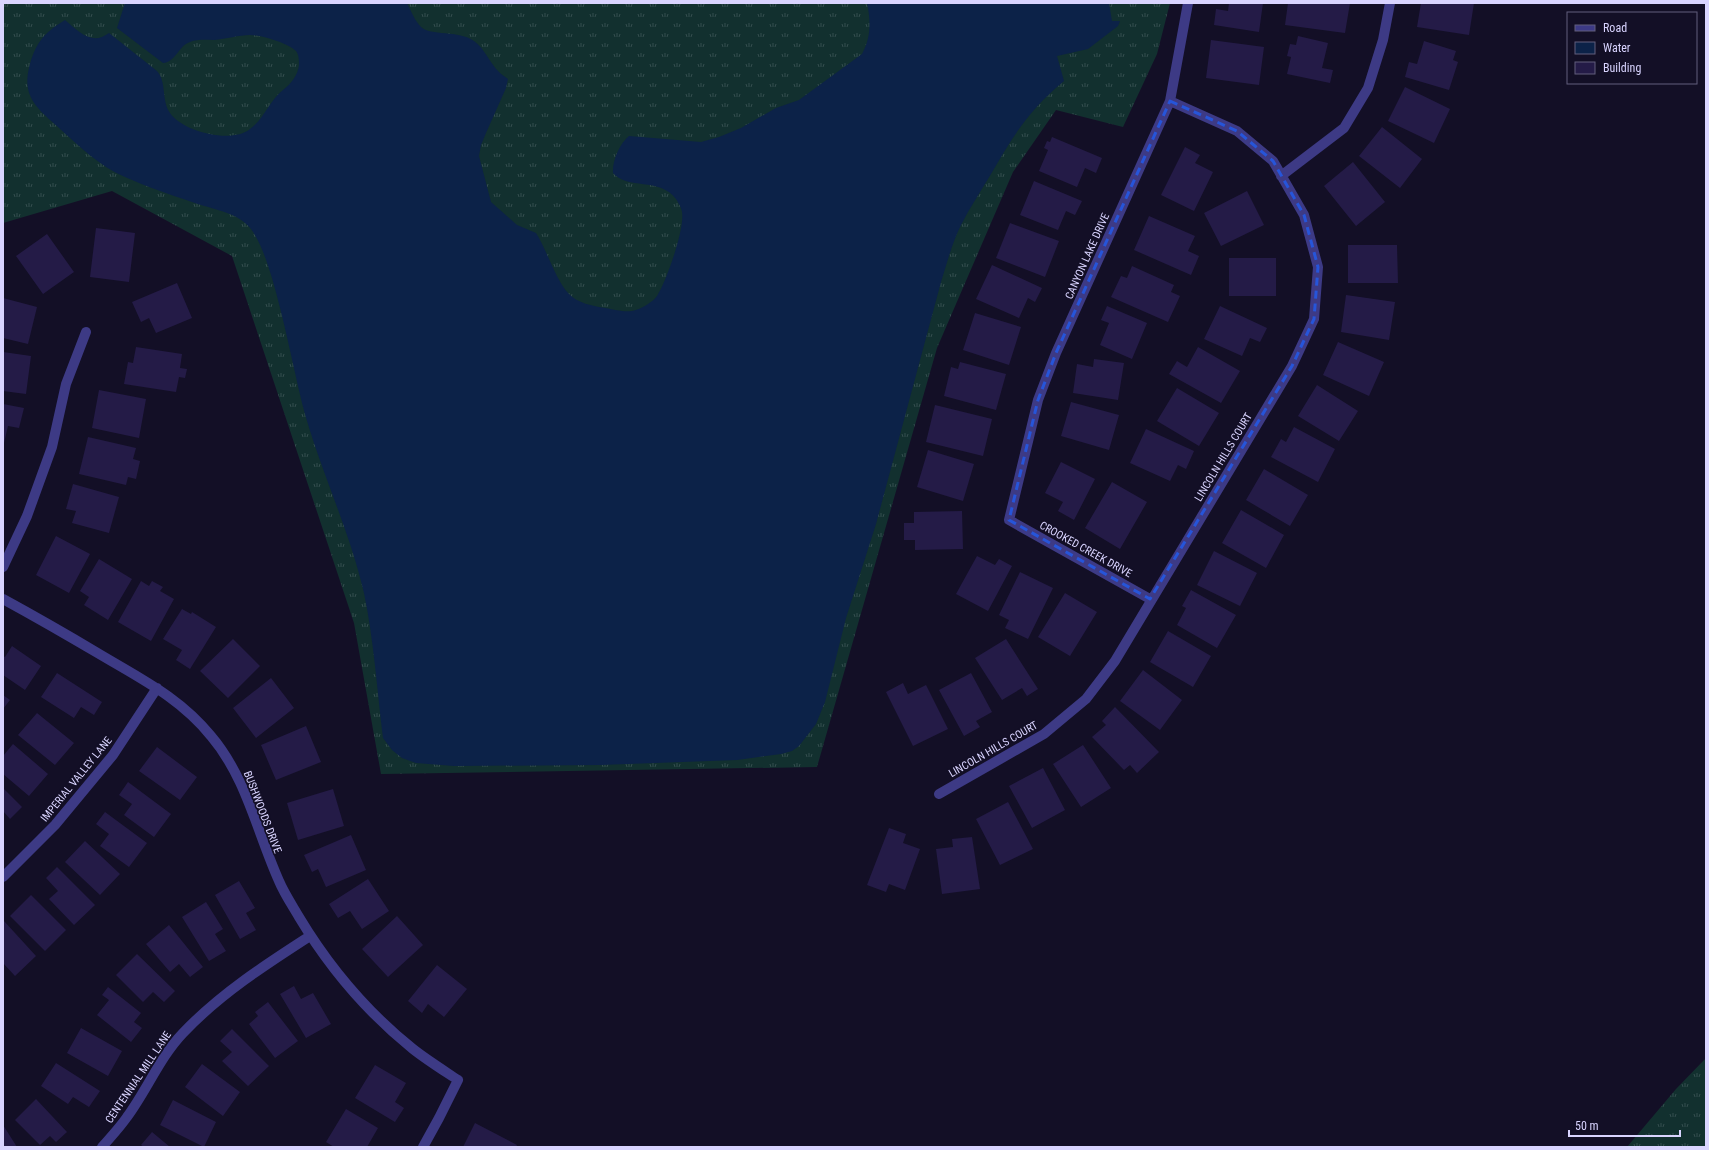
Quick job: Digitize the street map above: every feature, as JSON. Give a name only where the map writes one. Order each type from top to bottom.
[{"type":"street","name":"CANYON LAKE DRIVE","points":[[1009,520],[1038,400],[1056,353],[1170,101],[1188,3]]},
{"type":"street","points":[[1281,176],[1344,128],[1368,88],[1383,40],[1390,3]]},
{"type":"street","name":"LINCOLN HILLS COURT","points":[[938,794],[1044,734],[1086,699],[1115,661],[1150,599],[1292,366],[1314,319],[1318,267],[1304,215],[1273,161],[1237,131],[1170,101]]},
{"type":"street","points":[[3,567],[27,516],[52,447],[66,384],[86,332]]},
{"type":"street","name":"CROOKED CREEK DRIVE","points":[[1009,520],[1150,599]]},
{"type":"street","name":"BUSHWOODS DRIVE","points":[[3,599],[157,688],[190,712],[227,756],[242,784],[265,850],[280,884],[310,936],[332,966],[380,1020],[413,1049],[458,1080],[423,1147]]},
{"type":"street","name":"IMPERIAL VALLEY LANE","points":[[3,877],[55,825],[109,760],[157,688]]},
{"type":"street","name":"CENTENNIAL MILL LANE","points":[[102,1147],[128,1116],[154,1074],[182,1034],[223,996],[263,966],[310,936]]},
{"type":"highlighted area","points":[[1170,101],[1237,131],[1273,161],[1304,215],[1318,267],[1314,319],[1292,366],[1150,599],[1009,520],[1038,400],[1056,353]]},
{"type":"green space","points":[[3,3],[1170,3],[1157,54],[1123,127],[1056,110],[1013,172],[937,348],[817,767],[381,774],[354,623],[232,256],[112,191],[3,223]]},
{"type":"green space","points":[[1706,1058],[1706,1147],[1627,1147],[1676,1089]]},
{"type":"water","points":[[125,3],[407,3],[417,22],[425,30],[461,35],[474,41],[501,74],[508,79],[506,88],[481,145],[479,156],[491,202],[517,225],[536,233],[560,281],[572,297],[590,305],[632,311],[637,310],[652,301],[661,289],[678,242],[681,230],[682,212],[676,199],[669,192],[661,188],[626,181],[613,173],[617,153],[629,136],[701,142],[719,137],[741,128],[776,108],[799,100],[862,54],[869,36],[869,16],[867,3],[1109,3],[1112,21],[1120,21],[1118,26],[1088,49],[1057,56],[1064,81],[1041,102],[1023,124],[964,218],[958,232],[941,282],[876,524],[846,618],[825,702],[816,724],[799,746],[792,751],[781,754],[737,760],[600,765],[454,766],[416,763],[402,758],[392,750],[383,738],[370,629],[358,569],[309,427],[272,278],[258,240],[246,223],[232,215],[125,177],[98,161],[38,108],[30,95],[27,78],[31,59],[37,45],[51,29],[65,20],[81,33],[91,38],[103,37],[109,33],[157,71],[162,80],[167,108],[176,120],[185,126],[208,134],[232,136],[242,133],[255,125],[278,94],[286,88],[296,76],[299,65],[298,54],[292,48],[281,42],[261,36],[246,35],[214,40],[193,41],[186,44],[171,60],[163,63],[117,28]]},
{"type":"building","points":[[1229,3],[1263,3],[1259,32],[1214,25],[1216,9],[1228,11]]},
{"type":"building","points":[[1288,3],[1350,3],[1345,33],[1285,25]]},
{"type":"building","points":[[1421,3],[1474,3],[1469,35],[1417,27]]},
{"type":"building","points":[[1298,36],[1328,43],[1322,68],[1333,70],[1330,83],[1287,74],[1291,57],[1287,56],[1290,44],[1296,45]]},
{"type":"building","points":[[1211,40],[1264,47],[1259,85],[1206,78]]},
{"type":"building","points":[[1424,41],[1456,51],[1453,60],[1458,62],[1449,90],[1405,77],[1409,62],[1417,64]]},
{"type":"building","points":[[1405,87],[1450,109],[1434,143],[1388,121]]},
{"type":"building","points":[[1382,127],[1422,159],[1400,188],[1359,156]]},
{"type":"building","points":[[1052,137],[1102,158],[1096,173],[1085,168],[1077,187],[1039,171],[1048,150],[1044,148],[1047,141],[1050,142]]},
{"type":"building","points":[[1185,147],[1200,155],[1195,163],[1213,172],[1194,211],[1161,195]]},
{"type":"building","points":[[1353,162],[1385,202],[1356,226],[1324,186]]},
{"type":"building","points":[[1034,181],[1082,201],[1075,215],[1066,211],[1058,230],[1020,215]]},
{"type":"building","points":[[1247,191],[1264,225],[1221,246],[1204,213]]},
{"type":"building","points":[[1149,216],[1195,236],[1188,251],[1199,256],[1191,275],[1134,250]]},
{"type":"building","points":[[1010,223],[1059,241],[1045,277],[996,258]]},
{"type":"building","points":[[96,228],[135,233],[129,282],[90,277]]},
{"type":"building","points":[[47,234],[74,272],[43,294],[16,256]]},
{"type":"building","points":[[1348,245],[1397,245],[1398,283],[1348,283]]},
{"type":"building","points":[[1229,258],[1276,258],[1276,296],[1229,296]]},
{"type":"building","points":[[992,265],[1042,288],[1035,302],[1028,298],[1019,318],[976,299]]},
{"type":"building","points":[[1132,266],[1174,285],[1171,292],[1180,296],[1168,322],[1111,297],[1121,276],[1127,278]]},
{"type":"building","points":[[177,283],[192,318],[156,333],[149,318],[141,322],[132,302]]},
{"type":"building","points":[[1346,295],[1395,302],[1389,340],[1341,332]]},
{"type":"building","points":[[3,298],[37,307],[28,344],[3,338]]},
{"type":"building","points":[[1107,306],[1147,323],[1132,359],[1100,345],[1109,323],[1101,320]]},
{"type":"building","points":[[1220,306],[1267,328],[1260,342],[1250,338],[1242,356],[1204,339]]},
{"type":"building","points":[[975,313],[1021,327],[1009,365],[963,350]]},
{"type":"building","points":[[1338,342],[1384,362],[1369,396],[1323,375]]},
{"type":"building","points":[[136,347],[182,354],[180,368],[187,369],[185,378],[179,377],[176,392],[124,384],[128,362],[133,363]]},
{"type":"building","points":[[1198,347],[1240,371],[1221,403],[1169,374],[1177,361],[1187,367]]},
{"type":"building","points":[[3,352],[31,356],[26,394],[3,391]]},
{"type":"building","points":[[1094,359],[1124,363],[1118,400],[1073,393],[1077,364],[1093,367]]},
{"type":"building","points":[[960,362],[1006,374],[996,410],[944,396],[951,367],[958,369]]},
{"type":"building","points":[[1317,385],[1358,411],[1339,441],[1298,416]]},
{"type":"building","points":[[1177,388],[1219,413],[1199,446],[1157,421]]},
{"type":"building","points":[[99,390],[146,399],[139,438],[92,428]]},
{"type":"building","points":[[1071,402],[1119,415],[1109,450],[1061,436]]},
{"type":"building","points":[[3,404],[24,408],[19,428],[8,426],[4,443]]},
{"type":"building","points":[[935,405],[992,419],[983,456],[926,442]]},
{"type":"building","points":[[1294,427],[1335,449],[1318,482],[1271,457],[1281,439],[1286,442]]},
{"type":"building","points":[[1146,429],[1194,451],[1186,469],[1178,465],[1170,481],[1130,463]]},
{"type":"building","points":[[88,437],[136,448],[133,459],[140,461],[136,479],[128,477],[126,485],[79,474]]},
{"type":"building","points":[[928,450],[974,464],[963,501],[917,487]]},
{"type":"building","points":[[1061,462],[1095,479],[1074,520],[1058,511],[1063,502],[1045,493]]},
{"type":"building","points":[[1264,469],[1308,495],[1290,526],[1246,500]]},
{"type":"building","points":[[1112,482],[1147,502],[1120,549],[1085,528]]},
{"type":"building","points":[[73,484],[119,497],[109,533],[72,523],[76,511],[66,509]]},
{"type":"building","points":[[1241,510],[1284,535],[1266,568],[1222,543]]},
{"type":"building","points":[[962,511],[963,549],[915,550],[915,540],[904,540],[904,523],[914,523],[914,512]]},
{"type":"building","points":[[56,536],[90,554],[69,593],[36,575]]},
{"type":"building","points":[[1214,551],[1257,573],[1240,606],[1197,585]]},
{"type":"building","points":[[977,556],[995,565],[999,559],[1012,566],[988,611],[956,594]]},
{"type":"building","points":[[99,559],[132,579],[108,620],[84,605],[89,597],[80,591]]},
{"type":"building","points":[[1020,572],[1053,588],[1028,639],[1005,628],[1009,620],[999,615]]},
{"type":"building","points":[[141,581],[149,586],[152,581],[163,587],[160,591],[174,599],[151,641],[118,622]]},
{"type":"building","points":[[1191,590],[1236,615],[1217,648],[1177,625],[1186,608],[1182,606]]},
{"type":"building","points":[[1065,593],[1097,612],[1070,656],[1038,637]]},
{"type":"building","points":[[182,609],[191,614],[192,612],[216,627],[190,669],[176,660],[182,650],[163,639]]},
{"type":"building","points":[[1168,631],[1211,656],[1193,687],[1150,662]]},
{"type":"building","points":[[233,639],[260,666],[228,698],[200,671]]},
{"type":"building","points":[[1006,639],[1038,689],[1027,696],[1022,688],[1002,700],[975,658]]},
{"type":"building","points":[[12,646],[41,666],[25,690],[3,675],[3,656],[5,657]]},
{"type":"building","points":[[1143,670],[1182,700],[1160,730],[1120,701]]},
{"type":"building","points":[[57,673],[102,702],[94,715],[81,707],[74,718],[41,697]]},
{"type":"building","points":[[971,673],[992,712],[976,721],[980,727],[964,736],[939,690]]},
{"type":"building","points":[[271,678],[294,708],[256,738],[233,708]]},
{"type":"building","points":[[903,683],[908,694],[926,685],[948,729],[913,746],[886,692]]},
{"type":"building","points":[[3,695],[10,700],[3,709]]},
{"type":"building","points":[[1115,707],[1159,752],[1137,773],[1130,765],[1124,770],[1092,737],[1106,725],[1102,721]]},
{"type":"building","points":[[37,713],[74,743],[55,765],[18,735]]},
{"type":"building","points":[[306,726],[321,762],[276,780],[261,745]]},
{"type":"building","points":[[13,744],[48,774],[29,796],[3,774],[3,756]]},
{"type":"building","points":[[1083,745],[1111,788],[1081,807],[1053,764]]},
{"type":"building","points":[[157,747],[197,777],[180,800],[139,771]]},
{"type":"building","points":[[1043,768],[1065,810],[1032,828],[1009,786]]},
{"type":"building","points":[[128,782],[171,814],[154,837],[124,815],[132,804],[119,795]]},
{"type":"building","points":[[3,788],[22,807],[10,819],[3,811]]},
{"type":"building","points":[[333,789],[344,826],[298,840],[287,803]]},
{"type":"building","points":[[1008,802],[1033,849],[1000,865],[976,819]]},
{"type":"building","points":[[105,812],[147,843],[129,867],[100,846],[109,834],[96,824]]},
{"type":"building","points":[[889,828],[906,834],[903,843],[920,849],[905,890],[889,884],[886,892],[867,885]]},
{"type":"building","points":[[351,835],[366,870],[326,887],[318,869],[312,872],[304,855]]},
{"type":"building","points":[[972,837],[980,889],[942,894],[936,849],[953,847],[952,839]]},
{"type":"building","points":[[85,841],[120,874],[100,895],[65,862]]},
{"type":"building","points":[[57,867],[95,905],[74,925],[49,899],[58,891],[46,878]]},
{"type":"building","points":[[368,879],[389,911],[362,929],[350,911],[338,918],[329,904]]},
{"type":"building","points":[[239,881],[255,908],[246,913],[256,930],[240,939],[215,895]]},
{"type":"building","points":[[31,895],[66,930],[45,951],[10,916]]},
{"type":"building","points":[[206,902],[223,929],[215,934],[226,951],[209,961],[182,917]]},
{"type":"building","points":[[397,916],[423,945],[388,977],[362,949]]},
{"type":"building","points":[[4,921],[36,956],[15,976],[3,963]]},
{"type":"building","points":[[169,925],[203,967],[190,977],[179,964],[170,972],[146,944]]},
{"type":"building","points":[[137,954],[175,991],[164,1002],[153,992],[143,1002],[116,975]]},
{"type":"building","points":[[437,965],[467,989],[444,1017],[428,1004],[422,1013],[408,1001]]},
{"type":"building","points":[[294,986],[301,999],[313,993],[331,1024],[306,1038],[280,994]]},
{"type":"building","points":[[108,987],[141,1013],[134,1022],[142,1028],[131,1042],[97,1015],[109,1000],[102,995]]},
{"type":"building","points":[[268,1002],[298,1041],[275,1058],[249,1024],[258,1016],[255,1012]]},
{"type":"building","points":[[81,1028],[122,1051],[108,1076],[67,1053]]},
{"type":"building","points":[[232,1029],[269,1066],[248,1086],[222,1061],[232,1052],[220,1041]]},
{"type":"building","points":[[56,1063],[100,1091],[89,1107],[73,1097],[68,1104],[41,1086]]},
{"type":"building","points":[[202,1064],[240,1092],[223,1116],[185,1087]]},
{"type":"building","points":[[375,1065],[406,1083],[395,1102],[404,1108],[395,1122],[355,1098]]},
{"type":"building","points":[[36,1099],[67,1132],[56,1142],[50,1136],[40,1145],[15,1120]]},
{"type":"building","points":[[173,1100],[216,1122],[204,1147],[160,1125]]},
{"type":"building","points":[[346,1109],[378,1128],[367,1147],[334,1147],[326,1142]]},
{"type":"building","points":[[475,1123],[517,1145],[516,1147],[463,1147]]},
{"type":"building","points":[[3,1125],[17,1147],[3,1147]]},
{"type":"building","points":[[152,1132],[170,1147],[144,1147],[141,1145]]}]
